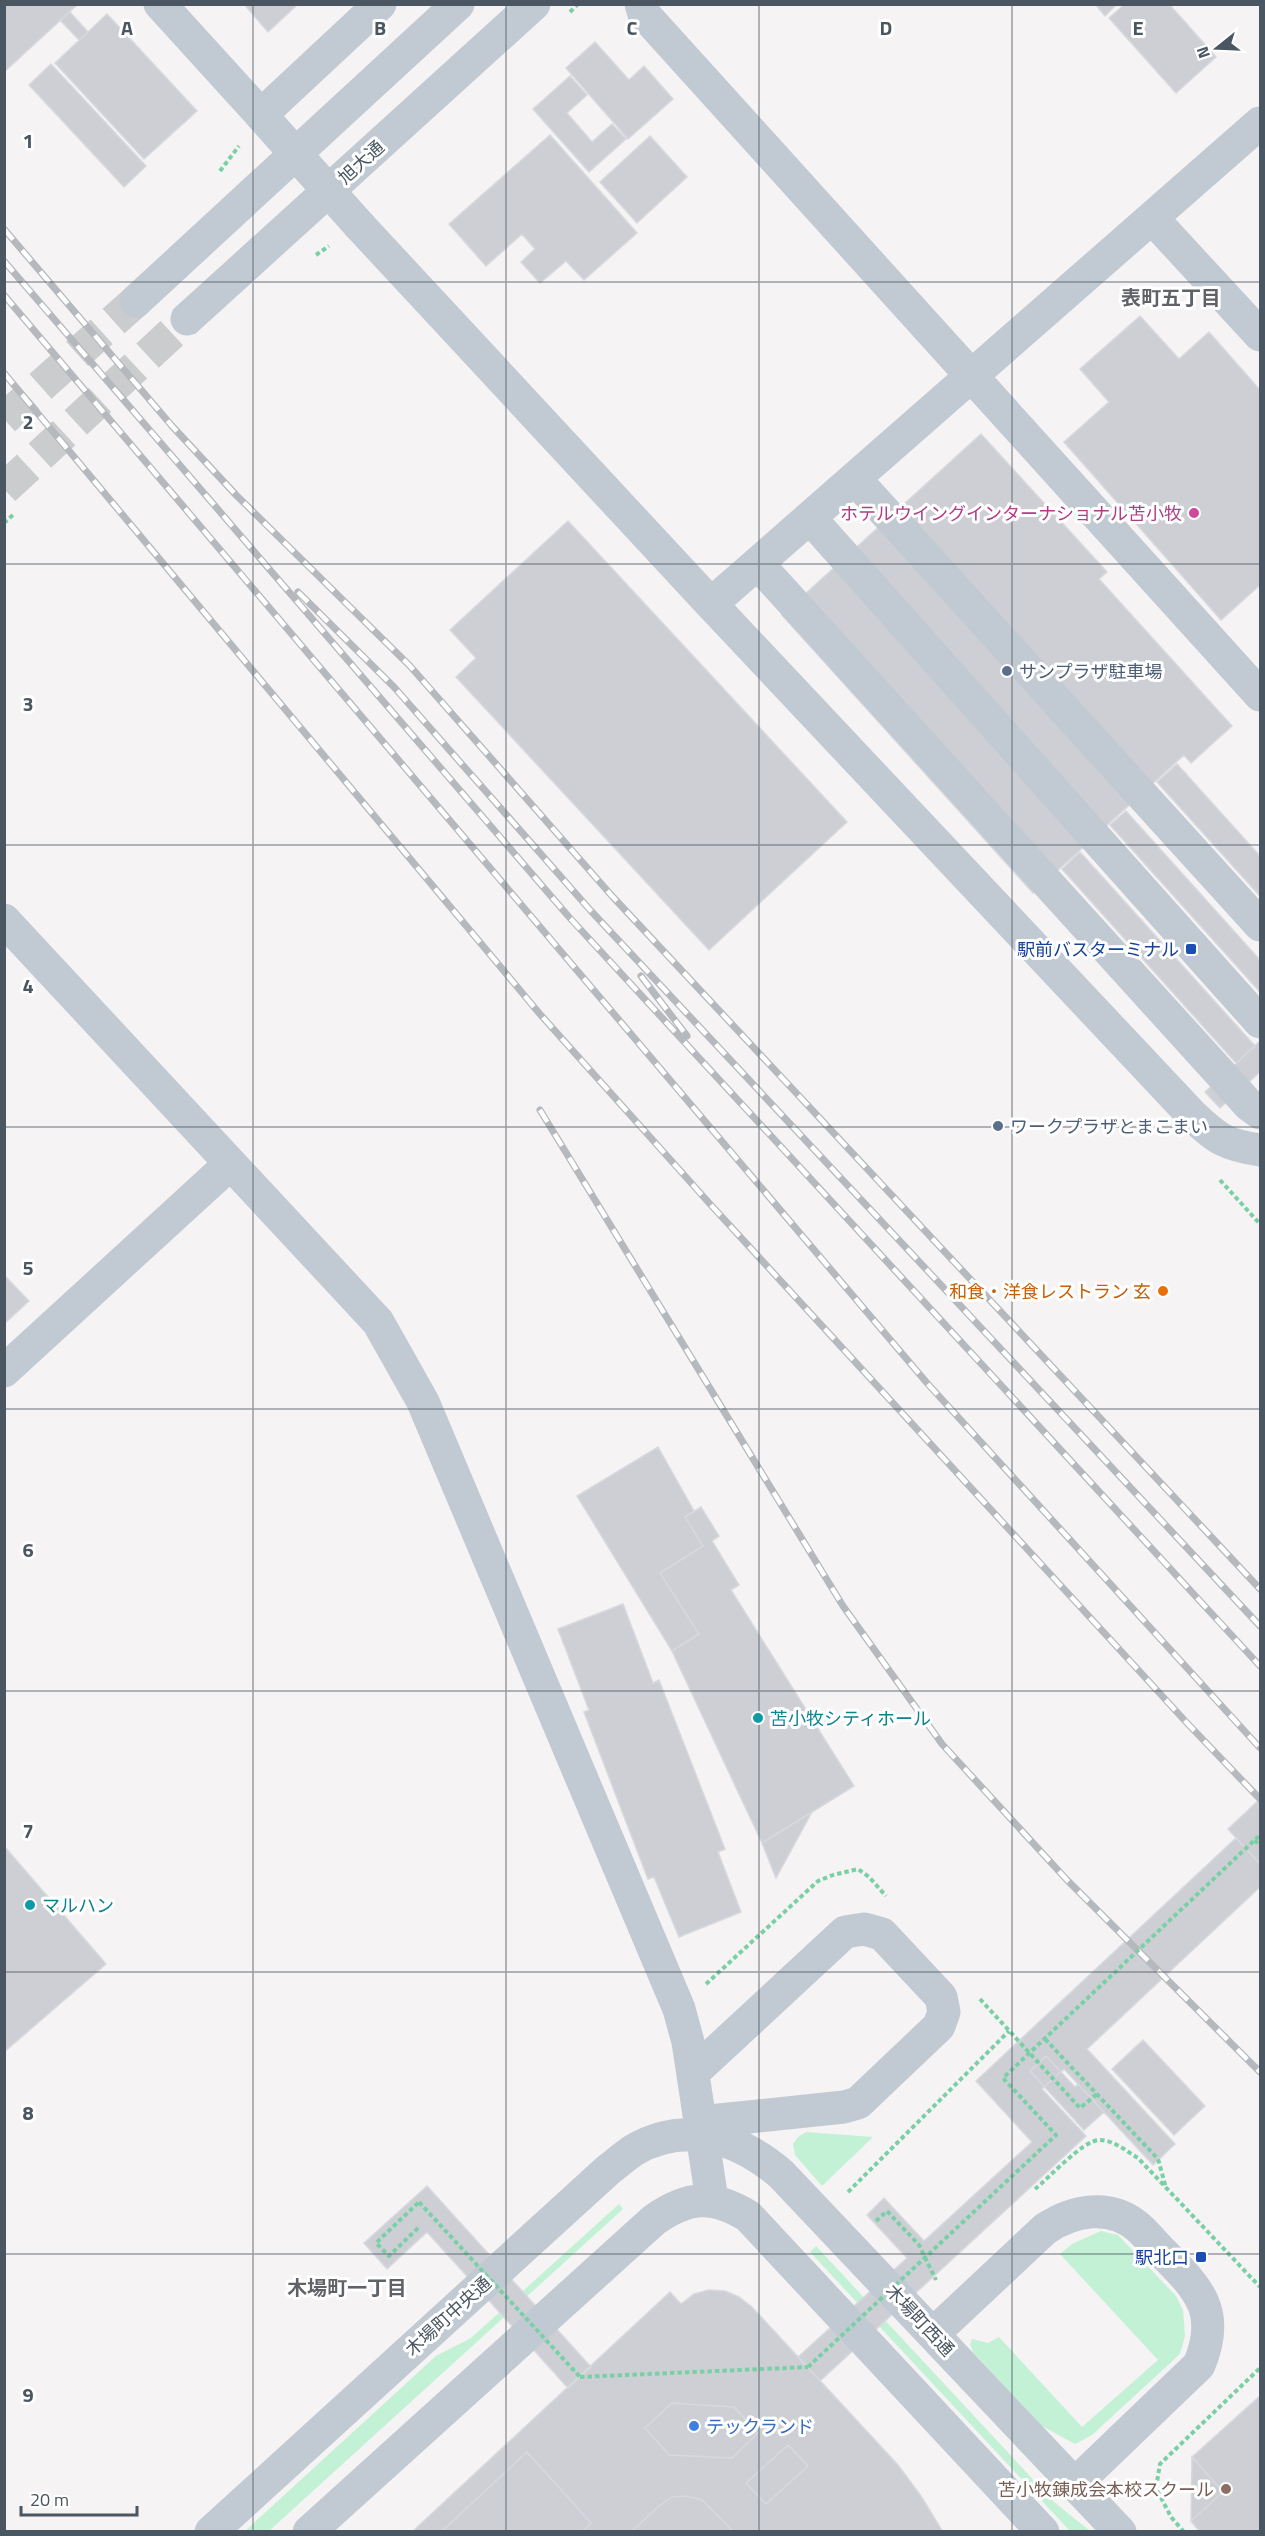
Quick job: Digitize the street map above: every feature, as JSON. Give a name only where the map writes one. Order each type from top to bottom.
[{"type":"street","points":[[160,4],[359,225],[711,604],[1193,1116],[1216,1138],[1242,1148],[1260,1150]]},
{"type":"street","points":[[261,115],[380,4]]},
{"type":"street","points":[[136,301],[458,4]]},
{"type":"street","name":"旭大通","points":[[187,319],[534,4]]},
{"type":"street","points":[[641,4],[644,14],[1260,695]]},
{"type":"street","points":[[711,604],[1260,123]]},
{"type":"street","points":[[1152,218],[1260,334]]},
{"type":"street","points":[[855,479],[1260,925]]},
{"type":"street","points":[[810,518],[1260,1022]]},
{"type":"street","points":[[758,564],[1249,1105],[1260,1113]]},
{"type":"street","points":[[4,920],[378,1322],[423,1402],[679,2009],[688,2042],[712,2200]]},
{"type":"street","points":[[4,1371],[230,1164]]},
{"type":"street","points":[[693,2073],[845,1932],[864,1929],[882,1934],[941,1997],[944,2012],[939,2026],[858,2103],[701,2129]]},
{"type":"street","name":"木場町西通","points":[[701,2129],[712,2137],[738,2144],[761,2157],[823,2217],[1120,2532]]},
{"type":"street","name":"木場町中央通","points":[[212,2532],[608,2170],[635,2150],[660,2139],[686,2135],[701,2129]]},
{"type":"street","points":[[309,2532],[654,2220],[672,2207],[691,2200],[712,2200],[731,2206],[748,2216],[1042,2532]]},
{"type":"street","points":[[933,2334],[1045,2229],[1062,2218],[1081,2212],[1101,2211],[1120,2217],[1138,2227],[1190,2280],[1206,2307],[1209,2326],[1207,2346],[1199,2365],[1075,2484]]},
{"type":"path","points":[[4,523],[14,514]]},
{"type":"path","points":[[418,2228],[388,2256],[376,2243],[419,2202],[580,2377],[808,2367],[1056,2135],[1003,2078],[1260,1835]]},
{"type":"path","points":[[1255,1840],[1260,1846]]},
{"type":"path","points":[[844,2195],[1009,2031]]},
{"type":"path","points":[[1045,2039],[1158,2159],[1166,2189]]},
{"type":"path","points":[[1037,2062],[1080,2108],[1096,2094]]},
{"type":"path","points":[[1031,2193],[1084,2146],[1098,2140],[1116,2144],[1138,2158],[1260,2288]]},
{"type":"path","points":[[884,2229],[876,2221],[887,2211],[919,2245]]},
{"type":"path","points":[[868,2220],[876,2228]]},
{"type":"path","points":[[907,2261],[915,2270]]},
{"type":"path","points":[[930,2279],[935,2279],[944,2271]]},
{"type":"path","points":[[1184,2532],[1171,2517],[1156,2487],[1160,2464],[1260,2368]]},
{"type":"green space","points":[[806,2132],[873,2137],[822,2186],[795,2155],[793,2144]]},
{"type":"green space","points":[[619,2204],[623,2209],[269,2531],[244,2532],[436,2356],[471,2338]]},
{"type":"green space","points":[[1101,2231],[1118,2235],[1176,2296],[1183,2310],[1185,2336],[1180,2354],[1092,2435],[1075,2444],[1042,2426],[973,2352],[970,2344],[972,2339],[988,2343],[999,2337],[1082,2427],[1158,2360],[1060,2254],[1072,2244]]},
{"type":"green space","points":[[816,2246],[1054,2502],[1090,2531],[1070,2531],[810,2252]]},
{"type":"building","points":[[4,4],[78,4],[4,72]]},
{"type":"building","points":[[244,4],[298,4],[268,32]]},
{"type":"building","points":[[1095,4],[1117,4],[1105,16]]},
{"type":"building","points":[[1125,4],[1169,4],[1216,57],[1176,93],[1109,18]]},
{"type":"building","points":[[70,12],[88,32],[79,40],[60,20]]},
{"type":"building","points":[[107,14],[197,111],[144,159],[55,63]]},
{"type":"building","points":[[595,42],[629,80],[644,66],[673,99],[628,139],[566,68]]},
{"type":"building","points":[[51,64],[146,166],[124,187],[29,85]]},
{"type":"building","points":[[570,76],[587,95],[567,113],[592,142],[612,124],[626,139],[589,172],[533,109]]},
{"type":"building","points":[[550,135],[637,233],[584,280],[566,261],[540,283],[521,262],[535,249],[522,234],[486,266],[449,224]]},
{"type":"building","points":[[650,136],[687,177],[637,223],[600,182]]},
{"type":"building","name":"ホテルウイングインターナショナル苫小牧","points":[[1140,316],[1179,359],[1209,332],[1260,390],[1260,585],[1221,620],[1064,442],[1109,402],[1080,369]]},
{"type":"building","name":"サンプラザ駐車場","points":[[981,434],[1107,572],[1099,579],[1232,726],[1191,763],[1184,755],[1033,893],[782,615]]},
{"type":"building","points":[[568,521],[847,822],[709,950],[456,677],[476,658],[450,630]]},
{"type":"building","points":[[1177,764],[1260,856],[1260,896],[1157,782]]},
{"type":"building","points":[[1126,811],[1260,960],[1260,992],[1110,825]]},
{"type":"building","points":[[1080,852],[1255,1046],[1236,1063],[1062,869]]},
{"type":"building","points":[[1260,1041],[1260,1072],[1220,1108],[1205,1092]]},
{"type":"building","points":[[4,1275],[29,1301],[4,1324]]},
{"type":"building","points":[[658,1447],[694,1511],[685,1517],[703,1546],[660,1573],[699,1634],[672,1651],[577,1496]]},
{"type":"building","name":"苫小牧シティホール","points":[[701,1507],[719,1536],[712,1541],[739,1585],[731,1590],[854,1786],[762,1843],[672,1651],[699,1634],[660,1573],[703,1546],[685,1517]]},
{"type":"building","points":[[623,1604],[653,1683],[659,1680],[725,1849],[718,1852],[741,1912],[679,1937],[654,1877],[648,1879],[584,1712],[589,1710],[558,1629]]},
{"type":"building","points":[[1260,1799],[1260,1864],[1228,1829]]},
{"type":"building","points":[[812,1812],[776,1878],[762,1843]]},
{"type":"building","points":[[1236,1838],[1260,1864],[1260,1887],[1087,2049],[1175,2144],[1153,2165],[1064,2069],[1042,2089],[1086,2136],[820,2381],[798,2357],[907,2258],[867,2215],[884,2198],[924,2241],[1032,2142],[976,2081]]},
{"type":"building","name":"マルハン","points":[[4,1846],[106,1964],[4,2052]]},
{"type":"building","points":[[1143,2040],[1205,2106],[1174,2135],[1112,2069]]},
{"type":"building","points":[[1046,2056],[1075,2087],[1078,2084],[1104,2112],[1084,2130],[1030,2071]]},
{"type":"building","points":[[427,2186],[591,2367],[568,2388],[427,2232],[387,2269],[364,2243]]},
{"type":"building","name":"テックランド","points":[[709,2290],[725,2291],[739,2297],[752,2307],[898,2465],[921,2496],[943,2532],[412,2532],[670,2292],[681,2304],[694,2294]]},
{"type":"building","name":"苫小牧錬成会本校スクール","points":[[1260,2396],[1260,2532],[1200,2532],[1191,2521],[1192,2457]]},
{"type":"building","points":[[672,2403],[734,2407],[758,2433],[732,2458],[669,2455],[645,2428]]},
{"type":"building","points":[[788,2445],[808,2466],[766,2504],[746,2483]]},
{"type":"building","points":[[527,2452],[591,2523],[582,2532],[441,2532]]},
{"type":"building","points":[[1192,2457],[1223,2492],[1191,2521]]},
{"type":"building","points":[[687,2496],[702,2500],[734,2532],[631,2532],[672,2497]]},
{"type":"tunnel","points":[[4,419],[136,301]]},
{"type":"tunnel","points":[[4,489],[187,319]]},
{"type":"railway","points":[[4,229],[172,426],[237,496],[410,666],[612,896],[1260,1589]]},
{"type":"railway","points":[[4,261],[569,917],[1260,1666]]},
{"type":"railway","points":[[4,295],[927,1383],[1260,1748]]},
{"type":"railway","points":[[4,373],[539,1013],[710,1204],[1187,1723],[1260,1799]]},
{"type":"railway","points":[[298,592],[394,687],[591,911],[1260,1626]]},
{"type":"railway","points":[[641,976],[687,1036]]},
{"type":"railway","points":[[540,1110],[843,1606],[942,1744],[1067,1880],[1260,2072]]},
{"type":"place","name":"ホテルウイングインターナショナル苫小牧","points":[[1194,513]]},
{"type":"place","name":"サンプラザ駐車場","points":[[1007,671]]},
{"type":"place","name":"駅前バスターミナル","points":[[1191,949]]},
{"type":"place","name":"ワークプラザとまこまい","points":[[998,1126]]},
{"type":"place","name":"和食・洋食レストラン 玄","points":[[1163,1291]]},
{"type":"place","name":"苫小牧シティホール","points":[[758,1718]]},
{"type":"place","name":"マルハン","points":[[30,1905]]},
{"type":"place","name":"駅北口","points":[[1201,2257]]},
{"type":"place","name":"テックランド","points":[[694,2426]]},
{"type":"place","name":"苫小牧錬成会本校スクール","points":[[1226,2489]]},
{"type":"district","name":"表町五丁目","points":[[1171,297]]},
{"type":"district","name":"木場町一丁目","points":[[347,2287]]}]
